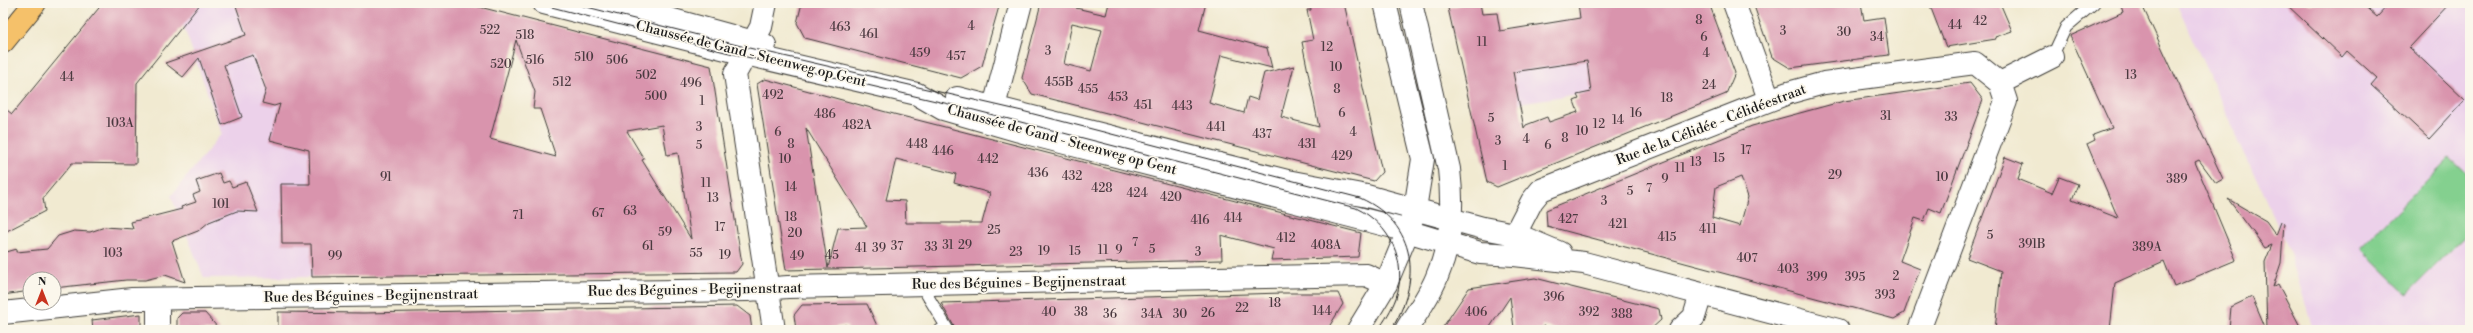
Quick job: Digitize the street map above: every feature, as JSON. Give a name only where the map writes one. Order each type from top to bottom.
[{"type":"main road","points":[[3,42],[35,3]]},
{"type":"street","name":"Chaussée de Gand - Steenweg op Gent","points":[[544,3],[749,48],[919,82],[992,114],[1408,231],[1480,253],[1514,255],[1584,264],[1838,330]]},
{"type":"street","name":"Chaussée de Gand - Steenweg op Gent","points":[[610,3],[749,48]]},
{"type":"street","points":[[766,3],[760,26],[736,74],[774,330]]},
{"type":"street","points":[[992,114],[1021,3]]},
{"type":"street","points":[[1358,330],[1386,284],[1408,231],[1415,209],[1422,159],[1385,3]]},
{"type":"street","points":[[1406,330],[1438,275],[1447,243],[1450,219],[1449,169],[1411,3]]},
{"type":"street","points":[[1734,3],[1769,99]]},
{"type":"street","points":[[1919,330],[2006,101],[2000,84],[2052,57]]},
{"type":"street","name":"Rue de la Célidée - Célidéestraat","points":[[1515,234],[1532,200],[1542,190],[1769,99],[1824,83],[1975,63],[2000,84]]},
{"type":"street","name":"Chaussée de Gand - Steenweg op Gent","points":[[992,114],[1287,181],[1367,196],[1483,228],[1515,234],[1584,264]]},
{"type":"street","name":"Rue des Béguines - Begijnenstraat","points":[[3,313],[132,299],[768,289],[1366,275],[1386,284]]},
{"type":"street","points":[[1680,330],[1694,317],[1701,294]]},
{"type":"street","points":[[158,299],[158,330]]},
{"type":"lane","points":[[2052,57],[2066,28],[2094,3]]},
{"type":"lane","points":[[921,285],[947,328],[940,330]]},
{"type":"shaded area","points":[[201,3],[235,4],[263,84],[308,95],[312,277],[204,278],[171,196],[222,133],[183,25]]},
{"type":"shaded area","points":[[2176,3],[2470,3],[2470,330],[2313,330],[2290,253]]},
{"type":"shaded area","points":[[1605,10],[1636,85],[1519,103],[1505,30],[1579,18],[1579,14]]},
{"type":"green space","points":[[2450,158],[2470,177],[2470,231],[2407,294],[2360,248]]},
{"type":"building","points":[[103,3],[201,3],[137,83],[136,164],[72,163],[43,198],[45,211],[3,233],[3,107],[12,114]]},
{"type":"building","points":[[235,3],[464,3],[711,66],[742,264],[736,272],[312,277],[311,244],[282,244],[281,184],[310,184],[309,150],[270,140],[280,104],[274,106],[262,103],[266,90],[253,55],[224,65],[242,117],[222,125],[199,58],[183,77],[165,63],[246,35]],"holes":[[[516,40],[535,92],[533,109],[540,109],[556,157],[490,139]],[[662,125],[667,155],[678,153],[691,239],[642,160],[644,159],[627,131]]]},
{"type":"building","points":[[802,3],[1000,3],[982,66],[961,78],[805,38],[797,23]]},
{"type":"building","points":[[1041,3],[1077,3],[1076,8],[1106,15],[1109,3],[1206,3],[1199,30],[1267,48],[1272,68],[1221,55],[1209,103],[1244,113],[1248,97],[1257,100],[1264,73],[1294,66],[1281,117],[1319,127],[1302,42],[1313,40],[1307,10],[1311,10],[1310,3],[1344,3],[1382,172],[1374,181],[1032,94],[1022,78]],"holes":[[[1072,23],[1102,30],[1091,71],[1064,64]]]},
{"type":"building","points":[[1468,3],[1480,3],[1482,14],[1497,13],[1500,31],[1580,18],[1578,3],[1709,3],[1735,73],[1726,94],[1497,187],[1487,182],[1448,8]],"holes":[[[1587,61],[1591,92],[1577,95],[1579,99],[1574,101],[1578,112],[1549,122],[1547,117],[1526,125],[1524,128],[1513,72]]]},
{"type":"building","points":[[1753,3],[1861,3],[1864,20],[1884,17],[1889,55],[1790,68],[1772,57]]},
{"type":"building","points":[[1929,3],[2000,3],[2012,31],[1995,37],[1996,39],[1946,47]]},
{"type":"building","points":[[2120,3],[2141,3],[2223,179],[2216,183],[2199,160],[2195,162],[2236,260],[2174,286],[2164,261],[2115,283],[2110,330],[1995,330],[2001,271],[1967,258],[2005,157],[2023,164],[2018,179],[2052,193],[2059,177],[2078,184],[2072,200],[2118,218],[2087,144],[2095,140],[2093,135],[2112,128],[2070,36],[2123,12]]},
{"type":"building","points":[[2285,3],[2361,3],[2377,17],[2390,3],[2450,3],[2409,47],[2465,100],[2429,139],[2371,85],[2377,78],[2347,51],[2342,57]]},
{"type":"building","points":[[765,79],[886,112],[1361,233],[1358,257],[1271,260],[1274,249],[1221,235],[1222,260],[786,270],[757,84]],"holes":[[[806,128],[867,227],[838,228],[828,268]],[[896,159],[956,174],[954,183],[990,193],[982,223],[906,223],[905,201],[886,200]]]},
{"type":"building","points":[[1970,83],[1983,100],[1941,213],[1929,208],[1924,221],[1915,218],[1900,261],[1920,269],[1904,313],[1894,319],[1547,226],[1546,210],[1752,126],[1844,101]],"holes":[[[1741,177],[1748,197],[1740,226],[1712,218],[1716,187]]]},
{"type":"building","points":[[219,173],[223,183],[229,181],[232,187],[246,182],[258,212],[237,211],[209,222],[198,231],[172,241],[185,282],[165,275],[145,280],[126,280],[62,287],[62,271],[22,271],[22,292],[3,295],[3,253],[17,249],[17,252],[47,249],[58,236],[74,231],[90,232],[105,227],[133,229],[131,222],[182,209],[181,207],[196,202],[193,195],[200,192],[196,181]]},
{"type":"building","points":[[2228,199],[2266,221],[2276,235],[2281,222],[2284,223],[2281,263],[2273,287],[2278,284],[2302,330],[2267,330],[2265,262],[2272,245],[2265,248]]},
{"type":"building","points":[[1535,278],[1659,309],[1661,320],[1650,330],[1559,330],[1543,326],[1542,330],[1523,330],[1522,327],[1514,328],[1510,297],[1488,330],[1441,330],[1469,288]]},
{"type":"building","points":[[1283,293],[1338,293],[1343,304],[1327,330],[956,330],[941,303]]},
{"type":"building","points":[[2252,297],[2266,330],[2229,330],[2231,307]]},
{"type":"building","points":[[867,304],[879,330],[849,330],[846,325],[818,330],[796,330],[794,315],[802,305]]},
{"type":"building","points":[[737,306],[750,316],[752,330],[278,330],[278,312],[363,313]]},
{"type":"building","points":[[182,313],[205,313],[220,330],[177,330],[177,318]]},
{"type":"building","points":[[141,314],[141,330],[93,330],[92,320]]},
{"type":"tram line","points":[[536,3],[721,51],[966,108],[1356,208],[1368,215],[1387,234],[1398,258],[1400,271],[1396,298],[1378,330]]},
{"type":"tram line","points":[[571,3],[749,48],[1022,111],[1360,198],[1379,209],[1394,223],[1403,238],[1409,255],[1410,274],[1407,292],[1401,311],[1391,330]]}]
